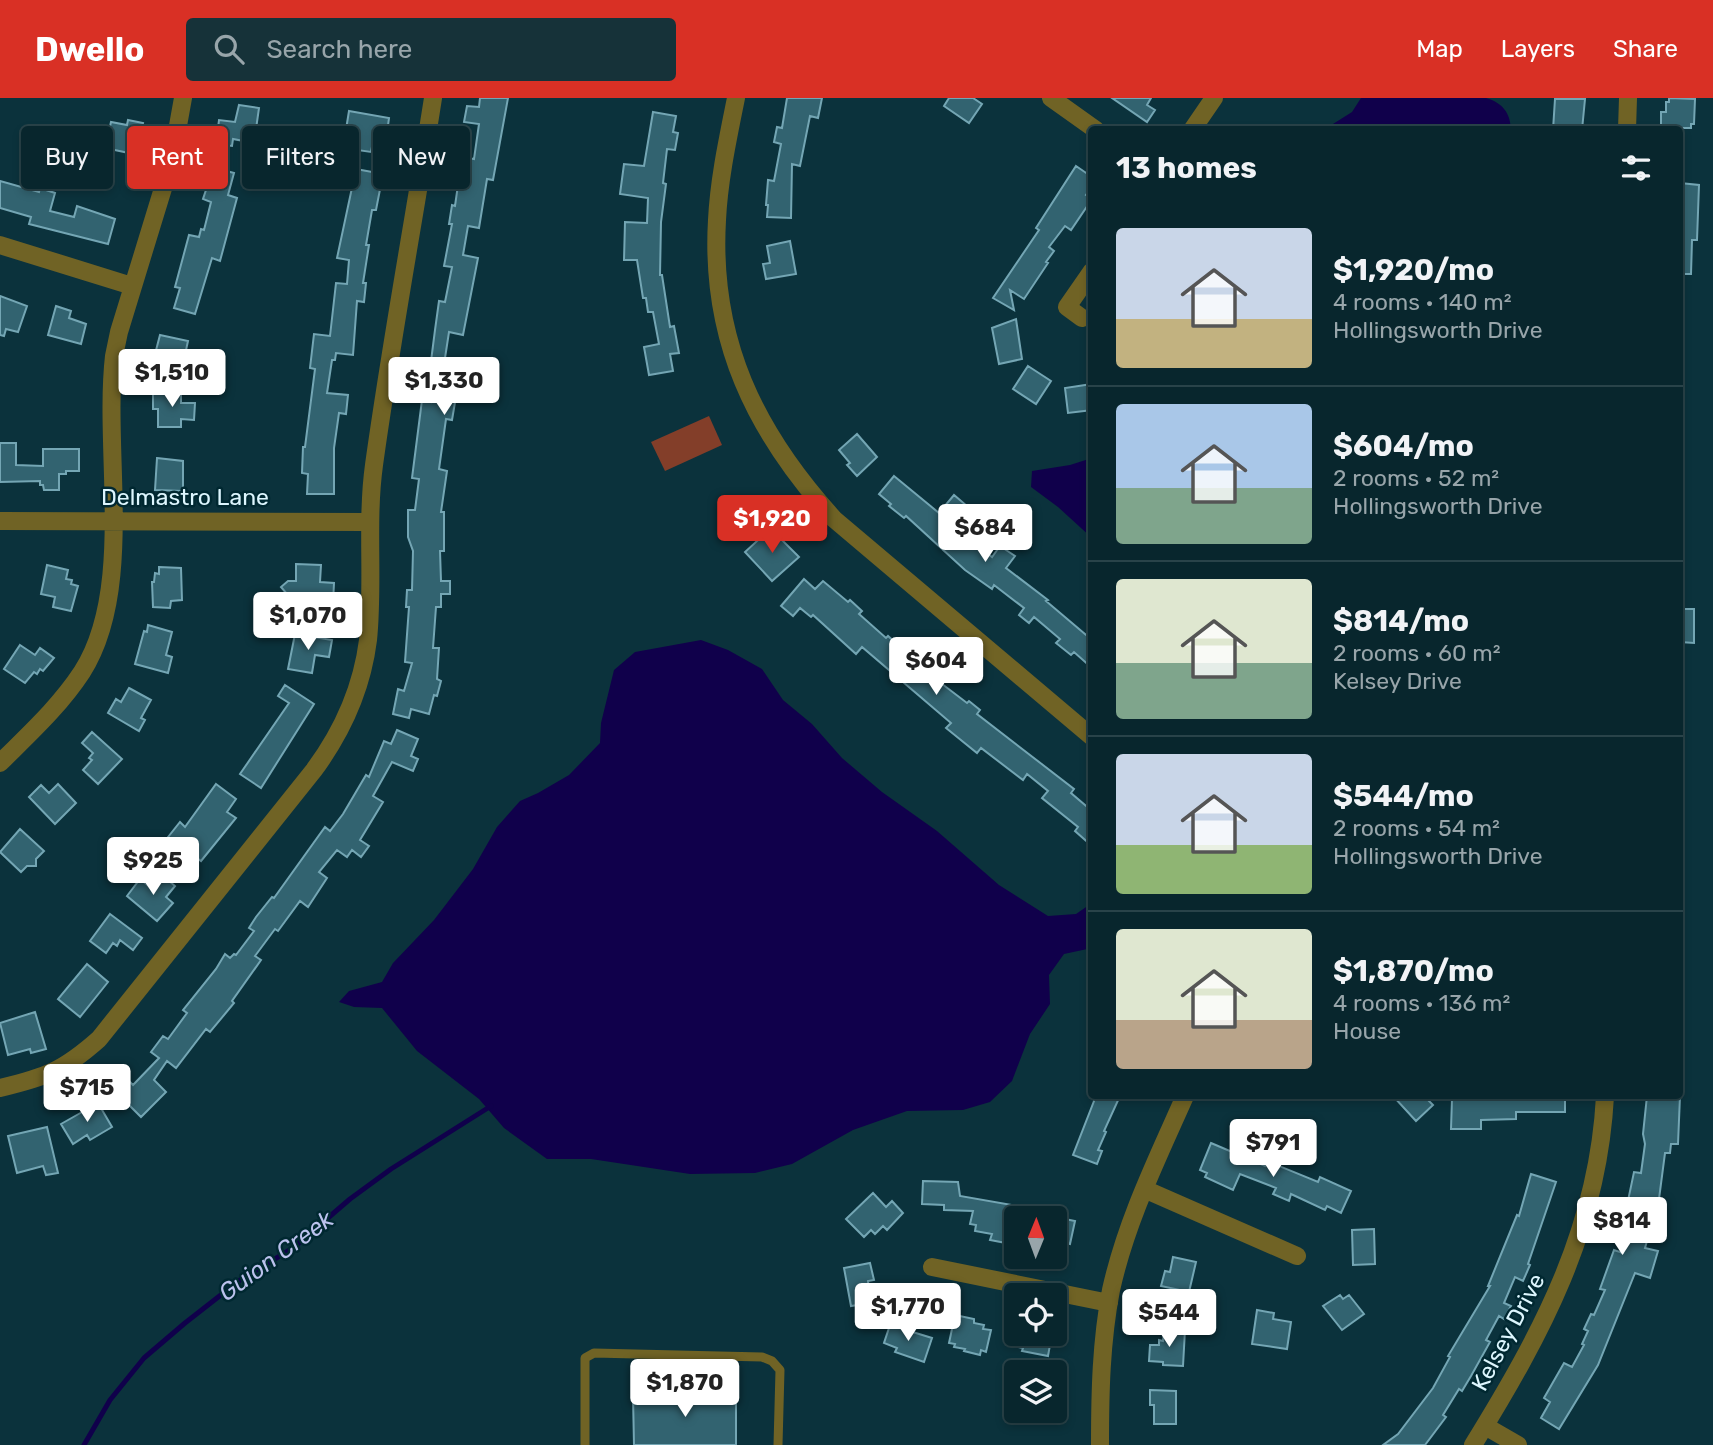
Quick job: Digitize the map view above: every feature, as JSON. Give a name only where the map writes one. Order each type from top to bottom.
[{"type":"street","points":[[0,763],[59,704],[85,666],[100,633],[111,577],[113,365],[132,286],[172,159],[183,98]]},
{"type":"street","points":[[0,1088],[27,1083],[53,1073],[99,1040],[327,751],[351,706],[364,661],[369,622],[370,522],[375,461],[433,98]]},
{"type":"street","points":[[736,98],[719,194],[716,233],[718,271],[723,310],[734,357],[769,436],[795,474],[834,519],[1088,734]]},
{"type":"street","points":[[1051,98],[1090,126]]},
{"type":"street","points":[[1195,126],[1214,98]]},
{"type":"street","points":[[1627,126],[1628,98]]},
{"type":"street","points":[[0,245],[132,286]]},
{"type":"street","points":[[1082,318],[1067,307],[1088,277]]},
{"type":"street","name":"Delmastro Lane","points":[[0,521],[370,522]]},
{"type":"street","points":[[1100,1445],[1101,1368],[1109,1303],[1122,1248],[1144,1189],[1184,1099]]},
{"type":"street","name":"Kelsey Drive","points":[[1473,1445],[1546,1318],[1573,1255],[1595,1175],[1605,1099]]},
{"type":"street","points":[[1144,1189],[1297,1256]]},
{"type":"street","points":[[932,1267],[1109,1303]]},
{"type":"street","points":[[1485,1426],[1518,1445]]},
{"type":"lane","points":[[585,1445],[585,1358],[594,1353],[762,1357],[772,1361],[779,1370],[778,1445]]},
{"type":"shaded area","points":[[1361,98],[1486,98],[1504,109],[1510,126],[1330,126],[1352,112]]},
{"type":"shaded area","points":[[709,416],[722,445],[665,471],[651,442]]},
{"type":"shaded area","points":[[1088,459],[1088,534],[1031,487],[1032,471]]},
{"type":"shaded area","points":[[701,640],[728,650],[762,669],[783,700],[812,724],[842,758],[882,792],[937,831],[999,885],[1048,916],[1076,914],[1088,906],[1088,949],[1064,954],[1049,975],[1050,1004],[1030,1034],[1012,1081],[990,1102],[963,1110],[907,1111],[853,1130],[792,1164],[755,1173],[690,1174],[591,1159],[547,1159],[504,1128],[479,1099],[417,1051],[382,1008],[354,1007],[339,1002],[349,991],[382,982],[393,963],[434,920],[473,869],[497,827],[520,801],[569,775],[600,743],[601,723],[614,670],[635,652]]},
{"type":"building","points":[[480,98],[508,98],[493,180],[487,179],[479,228],[468,226],[463,255],[478,258],[463,335],[449,332],[445,358],[462,361],[452,420],[446,419],[439,469],[447,471],[441,512],[444,512],[444,551],[440,551],[441,581],[450,581],[450,594],[441,594],[441,607],[436,607],[433,648],[439,648],[437,679],[441,681],[429,714],[411,709],[409,718],[393,714],[398,689],[404,691],[412,663],[405,662],[409,607],[406,607],[407,590],[412,590],[413,551],[408,537],[408,510],[415,510],[419,479],[412,478],[422,400],[431,402],[437,370],[430,369],[439,301],[445,302],[452,267],[444,266],[452,224],[449,224],[452,205],[455,206],[457,189],[470,189],[470,158],[474,159],[479,124],[464,122],[467,106],[479,107]]},
{"type":"building","points":[[787,98],[822,98],[818,118],[810,116],[800,166],[792,164],[791,218],[767,217],[768,180],[774,181],[781,144],[774,142],[777,127],[782,128]]},
{"type":"building","points":[[949,98],[973,98],[982,104],[969,123],[944,106]]},
{"type":"building","points":[[1112,98],[1151,98],[1147,105],[1155,110],[1147,122]]},
{"type":"building","points":[[1669,98],[1695,99],[1694,124],[1691,124],[1691,128],[1661,126],[1661,112],[1666,112],[1666,102],[1669,102]]},
{"type":"building","points":[[1555,99],[1585,99],[1582,126],[1553,126]]},
{"type":"building","points":[[239,105],[259,108],[256,126],[242,126],[242,141],[233,139],[232,146],[228,146],[228,126],[218,126],[219,120],[235,122]]},
{"type":"building","points":[[349,111],[389,118],[388,126],[373,126],[371,152],[359,150],[359,126],[347,126]]},
{"type":"building","points":[[653,112],[676,116],[673,132],[678,133],[675,150],[667,149],[663,183],[666,184],[661,222],[660,275],[670,327],[674,326],[679,353],[670,354],[673,371],[649,375],[644,347],[659,344],[653,312],[648,312],[646,298],[643,298],[637,260],[624,260],[625,222],[647,223],[648,198],[620,194],[624,164],[644,166]]},
{"type":"building","points":[[128,120],[143,123],[142,126],[127,126],[127,153],[113,150],[111,122],[127,125]]},
{"type":"building","points":[[1076,166],[1088,174],[1088,205],[1071,230],[1065,226],[1049,247],[1054,251],[1024,299],[1010,290],[1014,310],[993,298],[1039,230],[1036,228]]},
{"type":"building","points":[[359,170],[373,172],[373,189],[380,189],[376,210],[372,210],[366,245],[369,245],[363,283],[366,283],[364,302],[357,301],[353,355],[336,353],[335,360],[332,360],[327,393],[348,395],[346,414],[339,413],[334,448],[334,494],[307,494],[308,474],[302,473],[303,447],[315,369],[310,368],[314,334],[330,336],[336,283],[347,284],[349,260],[337,258],[352,189],[359,189]]},
{"type":"building","points":[[228,171],[234,173],[228,195],[237,198],[220,261],[212,258],[195,314],[174,308],[180,288],[175,287],[189,235],[199,237],[201,229],[204,230],[211,202],[203,199],[206,189],[228,189]]},
{"type":"building","points":[[0,181],[21,189],[39,192],[43,189],[55,193],[50,211],[74,217],[77,206],[115,219],[108,244],[29,224],[31,217],[0,208]]},
{"type":"building","points":[[1683,183],[1699,185],[1697,240],[1692,240],[1691,274],[1683,274]]},
{"type":"building","points":[[790,241],[796,274],[766,279],[763,264],[770,263],[767,246]]},
{"type":"building","points":[[0,296],[27,306],[18,332],[6,329],[4,336],[0,335]]},
{"type":"building","points":[[56,306],[71,311],[69,318],[86,324],[81,344],[48,335]]},
{"type":"building","points":[[1016,319],[1022,359],[999,364],[992,328]]},
{"type":"building","points":[[160,335],[188,341],[183,364],[154,358]]},
{"type":"building","points":[[1028,366],[1051,381],[1036,404],[1013,389]]},
{"type":"building","points":[[1088,385],[1088,410],[1068,413],[1065,388]]},
{"type":"building","points":[[153,392],[181,392],[181,403],[195,403],[194,420],[181,419],[181,427],[158,427],[158,409],[153,409]]},
{"type":"building","points":[[857,434],[877,457],[857,476],[839,450]]},
{"type":"building","points":[[0,443],[16,443],[16,465],[43,466],[43,449],[79,449],[79,471],[59,474],[59,490],[44,490],[40,481],[0,482]]},
{"type":"building","points":[[157,458],[183,461],[183,491],[155,490]]},
{"type":"building","points":[[894,476],[939,513],[954,495],[967,506],[951,525],[992,557],[1000,546],[1015,556],[1006,568],[1048,600],[1046,601],[1088,637],[1088,664],[1074,652],[1071,655],[1056,643],[1060,639],[1034,617],[1029,623],[1019,615],[1024,608],[994,585],[992,589],[965,570],[906,516],[904,518],[889,506],[891,504],[879,494]]},
{"type":"building","points":[[768,531],[774,537],[777,535],[799,557],[772,581],[745,552]]},
{"type":"building","points":[[296,564],[321,565],[320,582],[334,583],[333,604],[295,602],[295,594],[287,594],[281,587],[288,581],[296,581]]},
{"type":"building","points":[[47,565],[68,570],[66,579],[72,580],[71,584],[78,586],[71,611],[53,607],[55,597],[41,594]]},
{"type":"building","points":[[159,567],[181,568],[182,600],[171,601],[170,608],[153,607],[152,582],[155,573],[159,574]]},
{"type":"building","points":[[804,579],[815,589],[823,581],[848,602],[850,600],[862,611],[859,614],[886,638],[888,636],[929,674],[967,703],[969,701],[980,710],[977,714],[1074,789],[1071,793],[1088,808],[1088,842],[1075,831],[1078,827],[1042,798],[1048,791],[1027,774],[1023,780],[981,748],[977,753],[946,728],[951,723],[862,647],[856,654],[813,615],[811,617],[800,608],[793,616],[781,606]]},
{"type":"building","points":[[1683,609],[1694,609],[1694,643],[1683,642]]},
{"type":"building","points":[[148,625],[172,632],[166,655],[172,657],[168,673],[135,664]]},
{"type":"building","points":[[295,634],[332,640],[329,657],[315,655],[312,673],[288,669]]},
{"type":"building","points":[[20,645],[35,655],[40,648],[54,658],[43,671],[40,669],[37,674],[34,672],[25,683],[4,669]]},
{"type":"building","points":[[285,685],[314,704],[261,788],[240,774],[289,703],[278,696]]},
{"type":"building","points":[[129,688],[151,700],[141,718],[145,720],[139,731],[108,713],[116,699],[121,702]]},
{"type":"building","points":[[397,730],[418,739],[411,756],[418,759],[413,771],[392,762],[373,796],[383,802],[360,840],[369,846],[361,857],[352,850],[347,857],[337,850],[319,872],[327,878],[308,907],[300,901],[255,956],[261,960],[232,1001],[234,1003],[210,1032],[206,1029],[176,1068],[167,1061],[154,1080],[166,1092],[141,1117],[113,1089],[125,1077],[133,1085],[159,1058],[151,1052],[163,1036],[168,1039],[187,1013],[183,1010],[225,954],[230,958],[236,955],[254,931],[249,928],[256,917],[272,897],[274,898],[325,827],[330,831],[343,814],[366,775],[369,777],[384,741],[391,744]]},
{"type":"building","points":[[92,732],[122,759],[98,784],[83,770],[92,760],[89,758],[93,753],[82,743]]},
{"type":"building","points":[[58,784],[76,803],[55,824],[29,797],[41,785],[49,793]]},
{"type":"building","points":[[216,784],[236,799],[227,812],[236,818],[201,861],[189,852],[178,867],[157,851],[180,822],[185,827]]},
{"type":"building","points":[[20,829],[44,851],[36,859],[36,866],[27,866],[21,872],[0,852]]},
{"type":"building","points":[[161,874],[175,886],[166,897],[173,903],[157,921],[127,896],[140,879],[150,887]]},
{"type":"building","points":[[110,914],[142,938],[133,950],[120,940],[117,946],[113,943],[106,953],[90,941]]},
{"type":"building","points":[[87,964],[108,982],[80,1017],[58,999]]},
{"type":"building","points":[[35,1012],[46,1049],[31,1053],[30,1049],[8,1055],[0,1023]]},
{"type":"building","points":[[1095,1099],[1119,1099],[1104,1131],[1106,1132],[1098,1150],[1102,1151],[1097,1164],[1073,1155]]},
{"type":"building","points":[[1396,1099],[1427,1099],[1433,1105],[1416,1121]]},
{"type":"building","points":[[1452,1099],[1565,1099],[1565,1112],[1516,1112],[1516,1119],[1481,1120],[1481,1129],[1451,1129]]},
{"type":"building","points":[[1647,1099],[1680,1099],[1678,1144],[1671,1144],[1670,1153],[1665,1153],[1659,1199],[1645,1248],[1658,1251],[1650,1278],[1635,1273],[1598,1365],[1559,1429],[1541,1418],[1550,1402],[1544,1398],[1564,1363],[1572,1367],[1584,1345],[1582,1344],[1588,1331],[1584,1329],[1591,1314],[1594,1315],[1605,1290],[1600,1289],[1614,1250],[1623,1253],[1632,1228],[1629,1228],[1632,1217],[1625,1215],[1634,1172],[1641,1173],[1645,1144],[1643,1134]]},
{"type":"building","points":[[98,1103],[112,1127],[90,1140],[87,1135],[73,1144],[61,1124]]},
{"type":"building","points":[[47,1127],[58,1173],[46,1175],[43,1166],[17,1173],[8,1136]]},
{"type":"building","points":[[1211,1143],[1265,1166],[1267,1161],[1318,1182],[1320,1177],[1351,1191],[1341,1213],[1327,1206],[1325,1210],[1291,1194],[1289,1201],[1273,1194],[1276,1188],[1240,1174],[1233,1190],[1205,1177],[1207,1173],[1200,1170]]},
{"type":"building","points":[[1531,1174],[1556,1182],[1528,1264],[1530,1265],[1523,1281],[1515,1277],[1504,1303],[1511,1306],[1504,1319],[1499,1316],[1486,1340],[1490,1342],[1471,1376],[1462,1391],[1459,1389],[1443,1415],[1446,1417],[1425,1445],[1383,1445],[1398,1434],[1433,1388],[1450,1357],[1448,1356],[1490,1286],[1517,1215],[1519,1216]]},
{"type":"building","points":[[923,1181],[958,1182],[960,1196],[1012,1205],[1004,1206],[1004,1243],[990,1240],[992,1234],[975,1231],[976,1225],[970,1224],[973,1211],[944,1210],[944,1205],[922,1204]]},
{"type":"building","points":[[873,1193],[886,1207],[892,1201],[903,1213],[887,1230],[883,1226],[875,1234],[871,1230],[864,1237],[846,1219]]},
{"type":"building","points":[[1068,1220],[1075,1221],[1068,1244]]},
{"type":"building","points":[[1374,1229],[1375,1264],[1353,1265],[1352,1230]]},
{"type":"building","points":[[1173,1257],[1196,1262],[1189,1292],[1161,1286],[1165,1271],[1170,1272]]},
{"type":"building","points":[[870,1263],[874,1280],[868,1281],[870,1303],[851,1306],[844,1268]]},
{"type":"building","points":[[1340,1295],[1343,1299],[1349,1295],[1364,1314],[1342,1330],[1323,1306]]},
{"type":"building","points":[[1257,1310],[1274,1313],[1273,1319],[1291,1322],[1287,1349],[1252,1344]]},
{"type":"building","points":[[955,1315],[974,1319],[974,1323],[984,1325],[983,1329],[991,1330],[986,1352],[981,1350],[980,1355],[949,1343]]},
{"type":"building","points":[[890,1325],[932,1338],[924,1362],[895,1352],[897,1348],[884,1343]]},
{"type":"building","points":[[1164,1329],[1185,1330],[1183,1366],[1149,1361],[1150,1345],[1159,1345],[1159,1340],[1163,1341]]},
{"type":"building","points":[[1050,1346],[1048,1356],[1022,1351],[1023,1348],[1018,1347]]},
{"type":"building","points":[[1150,1390],[1176,1391],[1176,1424],[1154,1424],[1154,1405],[1150,1405]]},
{"type":"building","points":[[650,1391],[717,1391],[720,1397],[736,1397],[736,1445],[634,1445],[633,1396],[646,1396]]},
{"type":"waterway","name":"Guion Creek","points":[[84,1445],[110,1400],[144,1358],[185,1323],[240,1280],[293,1248],[350,1199],[391,1169],[491,1106]]}]
